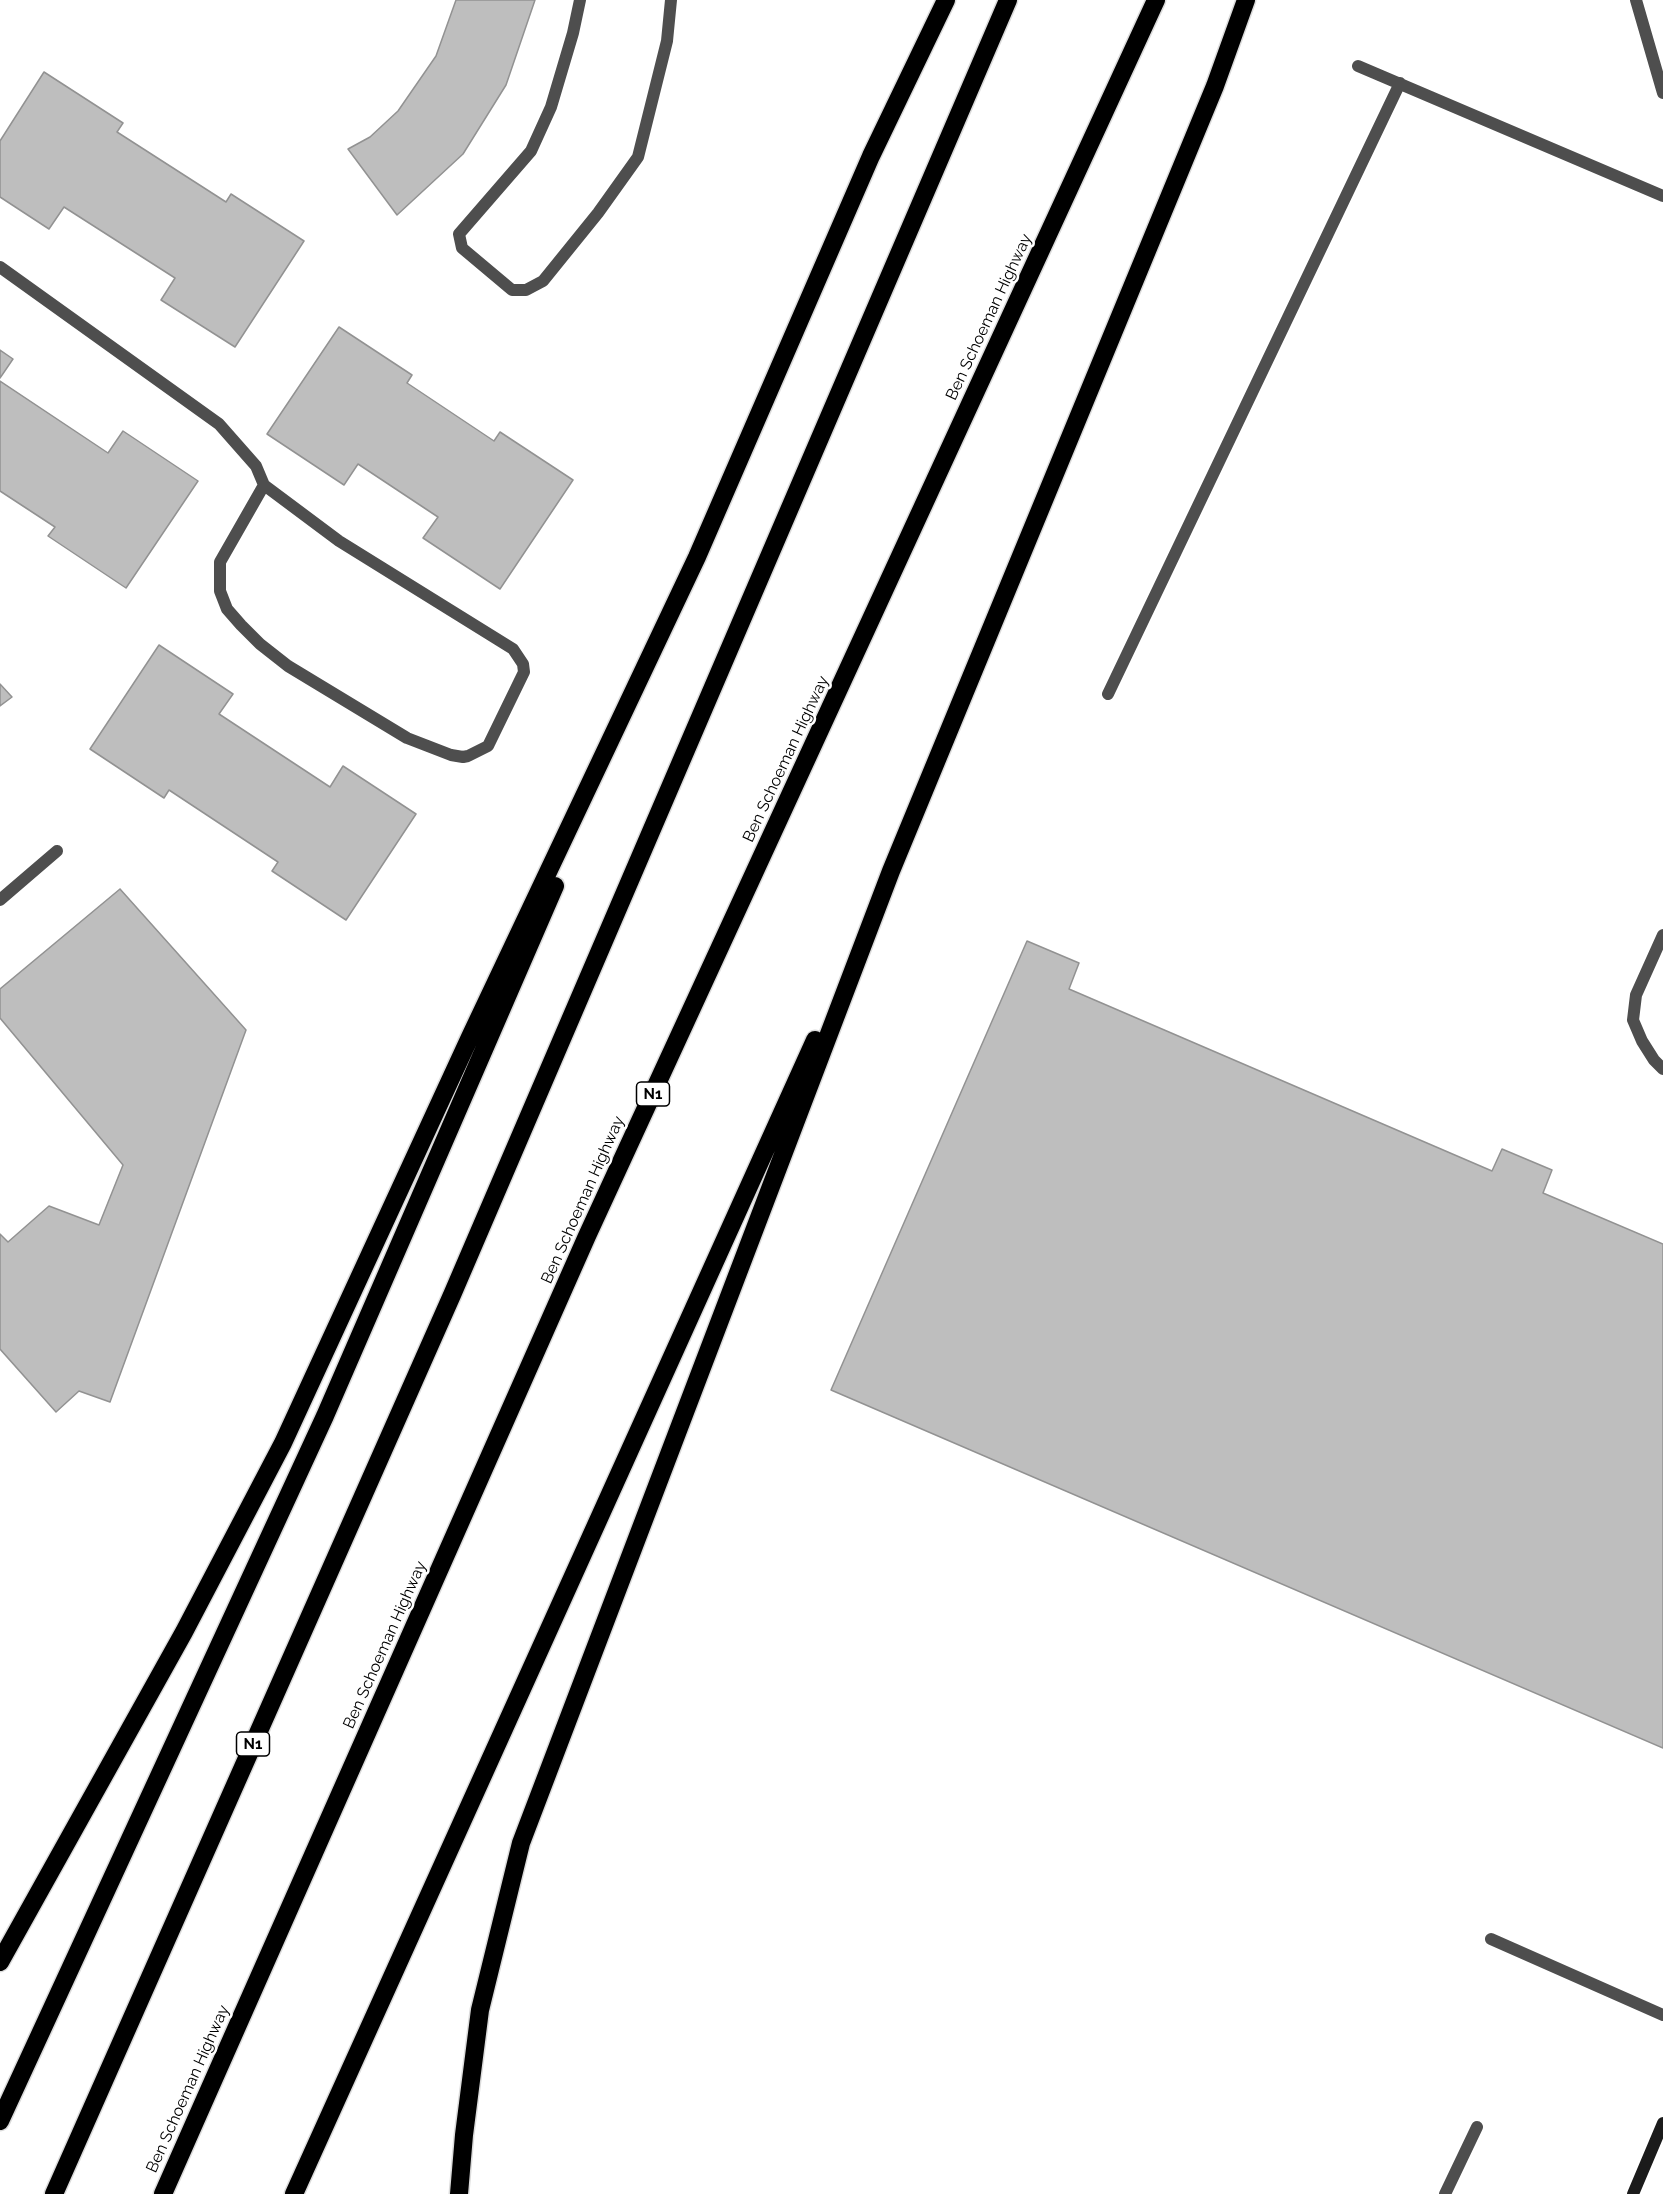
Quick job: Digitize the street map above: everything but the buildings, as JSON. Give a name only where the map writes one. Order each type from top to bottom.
[{"type":"highway","points":[[0,2121],[325,1416],[871,156],[946,0]]},
{"type":"highway","name":"N1","points":[[54,2194],[452,1295],[1008,0]]},
{"type":"highway","name":"Ben Schoeman Highway","points":[[163,2194],[587,1236],[1156,0]]},
{"type":"highway","points":[[459,2194],[480,2010],[521,1843],[891,871],[1215,86],[1246,0]]},
{"type":"highway","points":[[0,1962],[184,1632],[283,1443],[470,1037],[697,557]]},
{"type":"highway","points":[[294,2194],[891,871]]},
{"type":"main road","points":[[1633,2194],[1663,2123]]},
{"type":"street","points":[[580,0],[573,33],[551,107],[531,151],[459,234],[462,248],[512,290],[526,290],[543,281],[598,213],[638,157],[667,41],[671,0]]},
{"type":"street","points":[[1636,0],[1663,93]]},
{"type":"street","points":[[1358,66],[1663,196]]},
{"type":"street","points":[[1108,694],[1400,83]]},
{"type":"street","points":[[0,267],[219,424],[256,466],[264,485],[339,541],[513,649],[523,664],[524,672],[488,746],[463,757],[407,738],[288,666],[241,626],[227,609],[220,591],[220,562],[264,485]]},
{"type":"street","points":[[0,900],[57,851]]},
{"type":"street","points":[[1663,936],[1636,994],[1633,1020],[1642,1041],[1654,1060],[1663,1069]]},
{"type":"street","points":[[1491,1940],[1663,2015]]},
{"type":"street","points":[[1445,2194],[1477,2127]]}]
